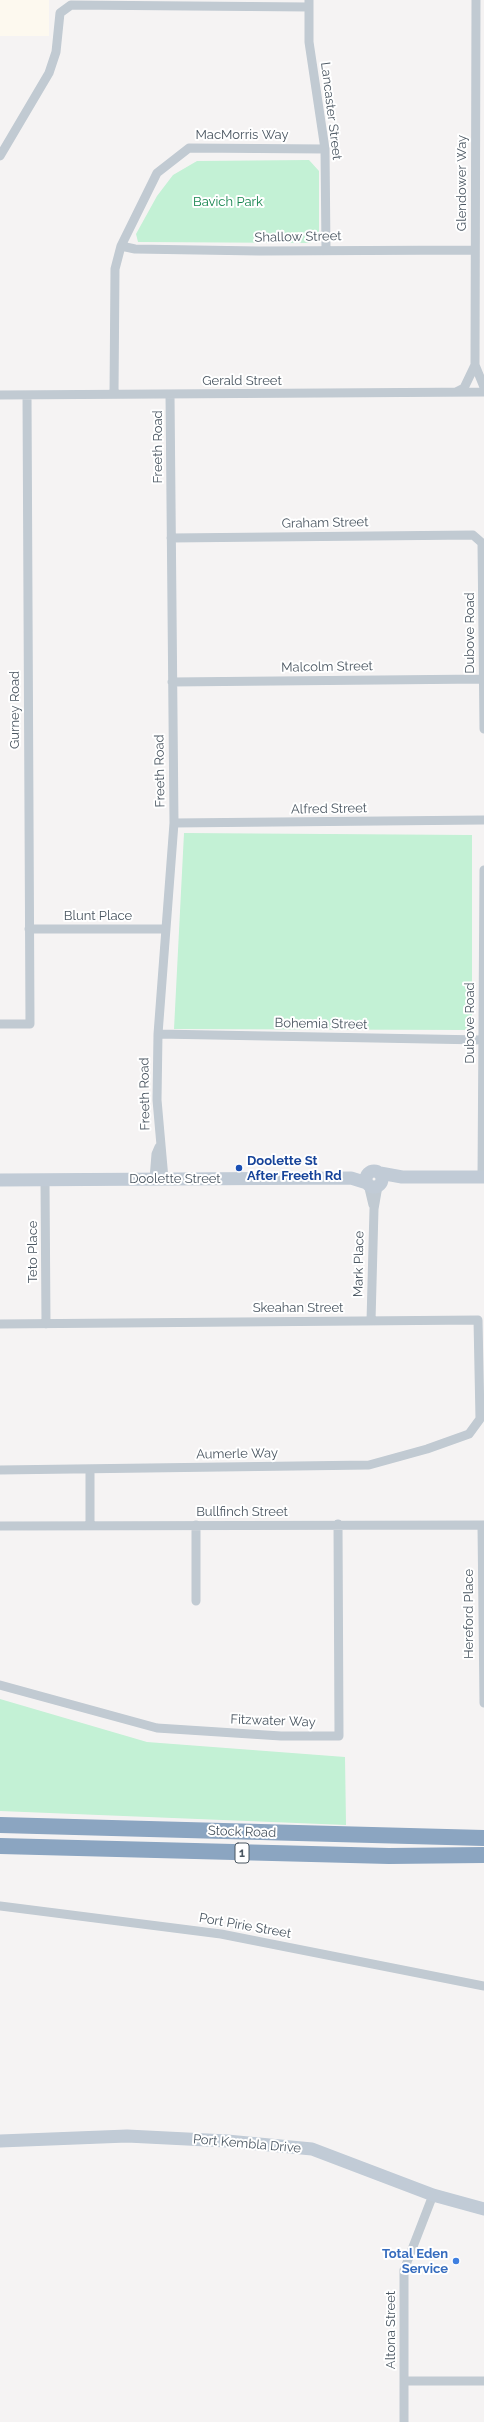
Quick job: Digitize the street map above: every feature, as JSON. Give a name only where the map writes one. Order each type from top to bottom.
[{"type":"highway","name":"Stock Road","points":[[0,1825],[439,1838],[484,1838]]},
{"type":"highway","name":"Stock Road","points":[[0,1846],[389,1856],[484,1855]]},
{"type":"street","name":"Glendower Way","points":[[476,0],[475,365],[484,387]]},
{"type":"street","name":"Lancaster Street","points":[[309,3],[309,42],[326,149],[326,249]]},
{"type":"street","points":[[0,156],[49,73],[56,52],[60,13],[71,5],[309,3]]},
{"type":"street","name":"MacMorris Way","points":[[114,394],[115,269],[121,246],[156,173],[189,148],[326,149]]},
{"type":"street","name":"Shallow Street","points":[[121,246],[142,249],[475,250]]},
{"type":"street","name":"Glendower Way","points":[[454,392],[464,388],[475,365]]},
{"type":"street","name":"Gerald Street","points":[[0,395],[484,392]]},
{"type":"street","name":"Freeth Road","points":[[159,1179],[156,1154],[159,1147],[157,1100],[158,1034],[174,823],[170,394]]},
{"type":"street","name":"Gurney Road","points":[[0,1024],[30,1024],[27,395]]},
{"type":"street","name":"Graham Street","points":[[171,538],[473,535],[478,539]]},
{"type":"street","name":"Dubove Road","points":[[478,539],[482,543],[484,729]]},
{"type":"street","name":"Malcolm Street","points":[[172,682],[483,679]]},
{"type":"street","name":"Alfred Street","points":[[174,823],[484,820]]},
{"type":"street","name":"Dubove Road","points":[[483,1177],[482,1040],[484,870]]},
{"type":"street","name":"Blunt Place","points":[[29,929],[166,929]]},
{"type":"street","name":"Bohemia Street","points":[[158,1034],[482,1040]]},
{"type":"street","name":"Doolette Street","points":[[0,1180],[351,1178],[374,1180],[402,1177],[483,1177]]},
{"type":"street","name":"Teto Place","points":[[45,1180],[46,1324]]},
{"type":"street","name":"Mark Place","points":[[371,1321],[374,1180]]},
{"type":"street","name":"Skeahan Street","points":[[0,1324],[478,1320],[480,1419],[469,1434]]},
{"type":"street","name":"Aumerle Way","points":[[0,1470],[369,1465],[427,1450],[469,1434]]},
{"type":"street","points":[[90,1469],[90,1526]]},
{"type":"street","name":"Bullfinch Street","points":[[0,1526],[338,1524],[483,1526]]},
{"type":"street","name":"Fitzwater Way","points":[[0,1685],[157,1728],[281,1736],[339,1736],[338,1524]]},
{"type":"street","points":[[196,1525],[196,1600]]},
{"type":"street","name":"Hereford Place","points":[[483,1526],[484,1703]]},
{"type":"street","name":"Port Pirie Street","points":[[0,1906],[221,1934],[484,1986]]},
{"type":"street","name":"Port Kembla Drive","points":[[0,2141],[127,2136],[227,2141],[312,2150],[433,2195],[484,2209]]},
{"type":"street","name":"Altona Street","points":[[404,2422],[404,2270],[433,2195]]},
{"type":"street","points":[[404,2381],[484,2381]]},
{"type":"shaded area","points":[[0,0],[49,0],[49,36],[0,36]]},
{"type":"green space","name":"Bavich Park","points":[[309,160],[319,171],[319,238],[310,243],[138,242],[136,234],[157,196],[173,175],[197,161]]},
{"type":"green space","points":[[184,833],[472,835],[472,1030],[174,1029]]},
{"type":"green space","points":[[0,1699],[147,1742],[345,1757],[346,1825],[0,1811]]},
{"type":"place","name":"Doolette St After Freeth Rd","points":[[239,1168]]},
{"type":"place","name":"Total Eden Service","points":[[456,2261]]}]
